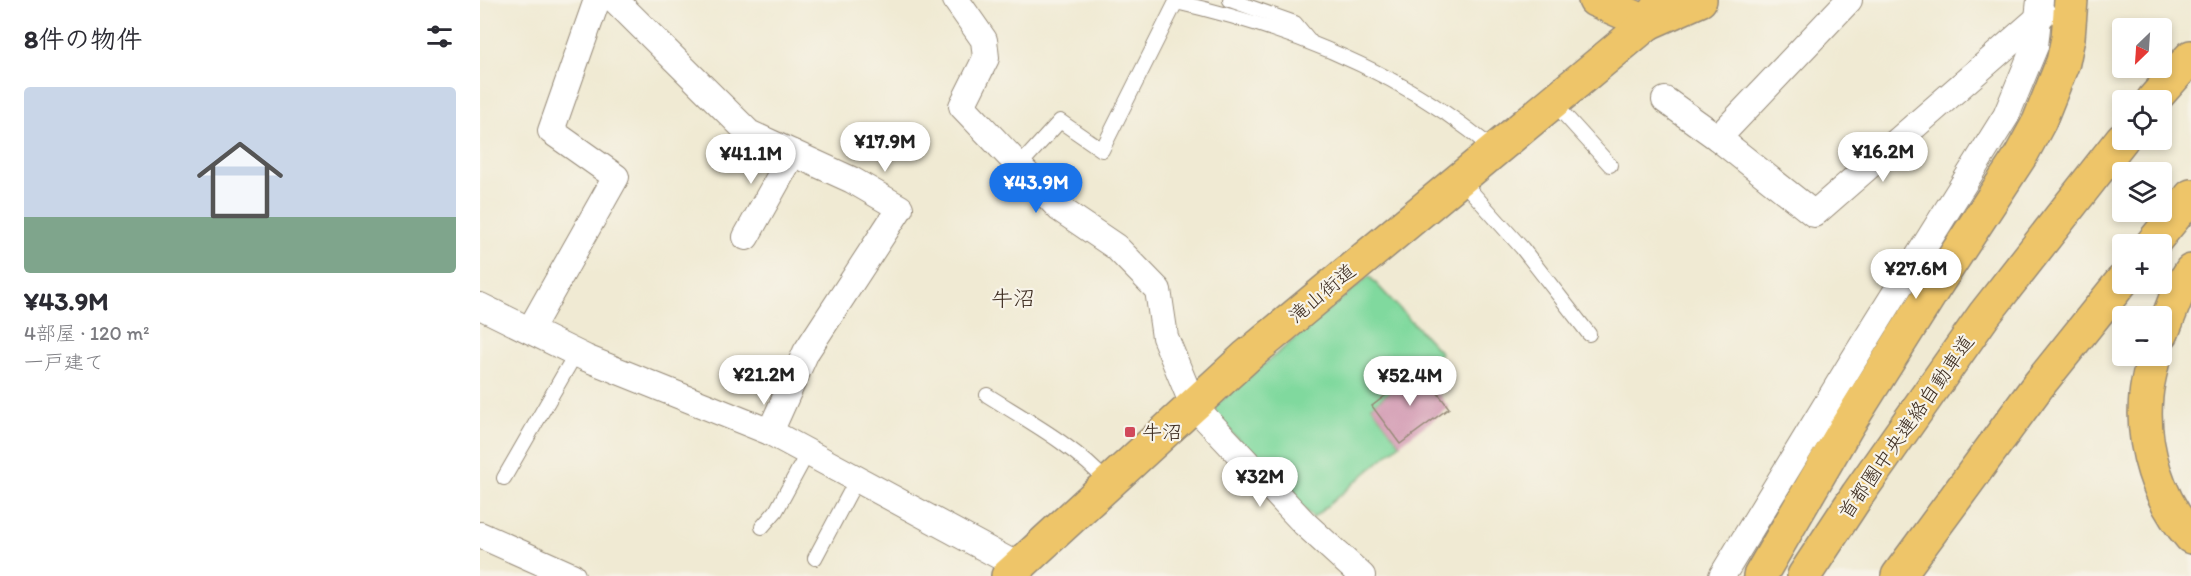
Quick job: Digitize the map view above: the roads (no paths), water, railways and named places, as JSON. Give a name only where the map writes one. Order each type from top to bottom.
[{"type":"highway","points":[[1595,0],[1646,8]]},
{"type":"highway","name":"滝山街道","points":[[1013,571],[1256,348],[1553,102],[1646,8],[1700,0]]},
{"type":"highway","points":[[1760,576],[1847,426],[2021,155],[2039,122],[2063,62],[2068,38],[2071,0]]},
{"type":"highway","points":[[2162,90],[2191,57]]},
{"type":"highway","name":"首都圏中央連絡自動車道","points":[[1804,576],[1857,494],[1984,315],[2113,150]]},
{"type":"highway","points":[[2160,234],[2191,196]]},
{"type":"highway","points":[[2172,309],[2191,271]]},
{"type":"highway","points":[[1898,576],[2037,387],[2112,293]]},
{"type":"highway","points":[[2152,366],[2146,396],[2146,436],[2155,476],[2168,505],[2191,537]]},
{"type":"street","points":[[530,330],[616,177],[551,131],[597,0]]},
{"type":"street","points":[[615,0],[749,133],[852,180],[900,208],[806,352],[770,432]]},
{"type":"street","points":[[956,0],[984,40],[986,58],[962,106],[1060,209],[1116,247],[1158,290],[1165,337],[1193,405],[1305,524],[1362,576]]},
{"type":"street","points":[[1718,138],[1849,0]]},
{"type":"street","points":[[1665,100],[1718,138],[1814,214],[2039,10],[2055,0]]},
{"type":"street","points":[[1722,576],[2006,116],[2035,46],[2039,10]]},
{"type":"street","points":[[746,237],[793,153]]},
{"type":"street","points":[[480,306],[576,353],[770,432],[857,479],[1013,571]]},
{"type":"street","points":[[480,535],[572,576]]},
{"type":"lane","points":[[1230,0],[1295,23],[1312,42]]},
{"type":"lane","points":[[1019,166],[1060,121],[1102,150],[1176,2],[1222,13],[1312,42],[1392,81],[1469,129],[1494,150]]},
{"type":"lane","points":[[1553,102],[1610,165]]},
{"type":"lane","points":[[1460,179],[1522,248],[1589,334]]},
{"type":"lane","points":[[504,478],[576,353]]},
{"type":"lane","points":[[987,395],[1039,428],[1097,471],[1108,483]]},
{"type":"lane","points":[[762,527],[776,511],[808,452]]},
{"type":"lane","points":[[815,558],[857,479]]},
{"type":"place","name":"牛沼","points":[[1130,432]]},
{"type":"district","name":"牛沼","points":[[1013,298]]}]
